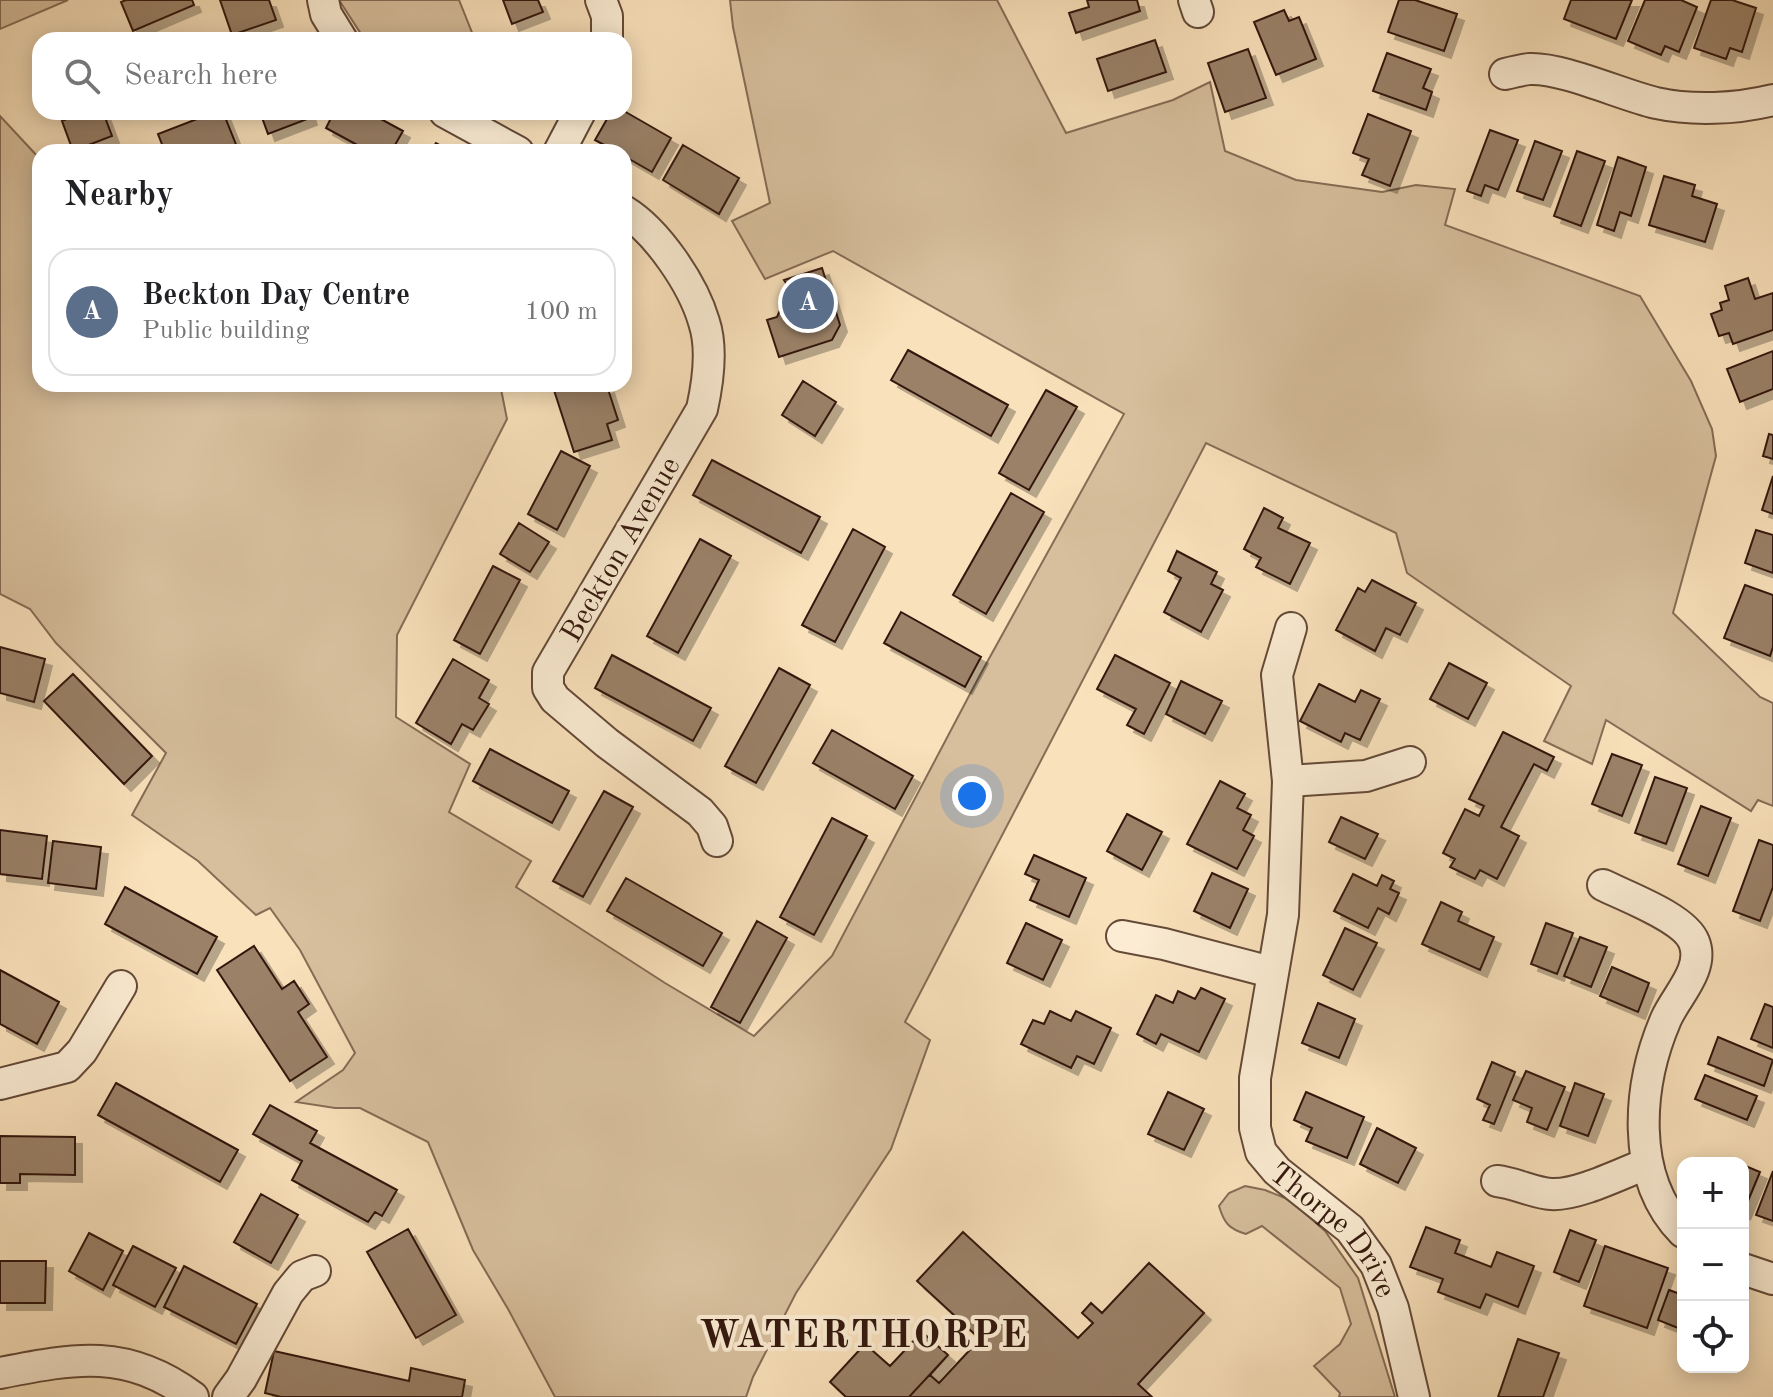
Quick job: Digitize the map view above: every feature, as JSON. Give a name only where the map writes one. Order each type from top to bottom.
[{"type":"street","points":[[323,0],[326,14],[337,32]]},
{"type":"street","points":[[601,0],[607,16],[607,32]]},
{"type":"street","points":[[1505,74],[1531,69],[1556,73],[1658,103],[1702,108],[1773,100]]},
{"type":"street","points":[[460,120],[503,144]]},
{"type":"street","points":[[563,144],[576,120]]},
{"type":"street","name":"Beckton Avenue","points":[[632,218],[659,242],[687,284],[705,323],[709,377],[702,409],[548,672],[548,688],[555,699],[607,743],[700,812],[712,826],[717,841]]},
{"type":"street","name":"Thorpe Drive","points":[[1291,628],[1277,675],[1288,781],[1283,915],[1255,1078],[1255,1128],[1261,1152],[1277,1171],[1350,1229],[1376,1265],[1393,1308],[1414,1397]]},
{"type":"street","points":[[1288,781],[1366,776],[1410,762]]},
{"type":"street","points":[[1603,885],[1683,926],[1694,940],[1698,954],[1654,1049],[1644,1134],[1646,1164],[1656,1193],[1680,1229]]},
{"type":"street","points":[[1122,936],[1271,972]]},
{"type":"street","points":[[0,1084],[67,1067],[82,1051],[121,986]]},
{"type":"street","points":[[1497,1181],[1516,1183],[1551,1194],[1568,1192],[1646,1164]]},
{"type":"street","points":[[228,1397],[288,1293],[302,1276],[315,1271]]},
{"type":"street","points":[[1749,1271],[1773,1279]]},
{"type":"street","points":[[0,1373],[55,1362],[100,1359],[134,1365],[173,1382],[193,1397]]},
{"type":"shaded area","points":[[0,0],[68,0],[0,29]]},
{"type":"shaded area","points":[[339,0],[459,0],[472,32],[360,32]]},
{"type":"shaded area","points":[[730,0],[997,0],[1066,133],[1173,100],[1210,82],[1225,151],[1296,180],[1382,192],[1416,185],[1455,189],[1445,225],[1640,296],[1691,381],[1712,429],[1716,456],[1673,613],[1760,697],[1773,703],[1773,806],[1758,800],[1751,811],[1606,720],[1592,764],[1544,741],[1571,686],[1407,573],[1396,533],[1206,443],[905,1022],[930,1040],[891,1149],[796,1293],[746,1397],[555,1397],[473,1250],[428,1142],[360,1108],[296,1102],[343,1070],[355,1053],[300,950],[270,908],[256,915],[198,861],[132,815],[166,753],[56,643],[30,609],[0,594],[0,116],[32,150],[32,392],[502,392],[507,419],[397,635],[396,717],[470,764],[449,812],[531,861],[516,887],[754,1036],[832,956],[980,675],[1124,414],[833,251],[765,279],[732,221],[770,203]]},
{"type":"shaded area","points":[[1245,1186],[1290,1200],[1325,1231],[1358,1278],[1395,1397],[1339,1397],[1340,1393],[1314,1366],[1340,1344],[1351,1324],[1340,1288],[1262,1226],[1246,1234],[1228,1224],[1219,1206],[1229,1193]]},
{"type":"building","points":[[192,0],[194,5],[133,31],[121,2]]},
{"type":"building","points":[[220,0],[269,0],[276,20],[241,32],[231,32]]},
{"type":"building","points":[[503,0],[538,0],[543,12],[512,24]]},
{"type":"building","points":[[1087,0],[1137,0],[1140,11],[1076,33],[1069,13],[1089,7]]},
{"type":"building","points":[[1399,0],[1415,0],[1457,14],[1444,51],[1388,32]]},
{"type":"building","points":[[1571,0],[1632,0],[1616,39],[1564,19]]},
{"type":"building","points":[[1645,0],[1681,0],[1697,7],[1679,52],[1665,46],[1661,55],[1628,41]]},
{"type":"building","points":[[1711,0],[1732,0],[1756,8],[1742,52],[1730,48],[1726,59],[1694,48]]},
{"type":"building","points":[[1284,10],[1289,21],[1299,17],[1316,59],[1276,75],[1254,22]]},
{"type":"building","points":[[1155,40],[1166,72],[1108,91],[1097,59]]},
{"type":"building","points":[[1248,49],[1266,98],[1225,112],[1208,63]]},
{"type":"building","points":[[1387,53],[1431,69],[1423,88],[1432,92],[1426,110],[1373,91]]},
{"type":"building","points":[[1368,114],[1411,131],[1390,186],[1362,175],[1369,159],[1353,153]]},
{"type":"building","points":[[632,116],[671,138],[652,172],[632,161],[632,144],[602,144],[595,140],[606,120],[632,120]]},
{"type":"building","points":[[106,120],[112,136],[91,144],[70,144],[62,121]]},
{"type":"building","points":[[194,120],[226,120],[236,144],[162,144],[158,134]]},
{"type":"building","points":[[263,120],[305,120],[268,134]]},
{"type":"building","points":[[330,120],[383,120],[403,131],[396,144],[355,144],[326,128]]},
{"type":"building","points":[[1490,130],[1518,140],[1498,190],[1485,185],[1481,196],[1467,191]]},
{"type":"building","points":[[1535,141],[1562,151],[1543,200],[1517,191]]},
{"type":"building","points":[[683,145],[739,178],[719,214],[663,180]]},
{"type":"building","points":[[1577,151],[1605,161],[1581,226],[1554,216]]},
{"type":"building","points":[[1618,157],[1646,167],[1631,216],[1620,212],[1614,231],[1597,225]]},
{"type":"building","points":[[1664,176],[1695,185],[1692,196],[1717,204],[1705,242],[1649,225]]},
{"type":"building","points":[[822,268],[840,325],[832,340],[779,357],[767,320],[777,317],[790,289],[784,280]]},
{"type":"building","points":[[1748,278],[1755,299],[1773,293],[1773,330],[1733,344],[1729,333],[1719,336],[1711,314],[1722,310],[1720,303],[1729,300],[1725,286]]},
{"type":"building","points":[[908,350],[1008,405],[991,436],[891,380]]},
{"type":"building","points":[[1773,351],[1773,389],[1740,402],[1727,369]]},
{"type":"building","points":[[803,381],[836,402],[815,436],[782,415]]},
{"type":"building","points":[[1046,390],[1077,407],[1029,490],[999,473]]},
{"type":"building","points":[[555,392],[609,392],[618,420],[607,424],[612,440],[574,452]]},
{"type":"building","points":[[1769,434],[1773,435],[1773,459],[1763,456]]},
{"type":"building","points":[[561,451],[590,466],[557,530],[528,514]]},
{"type":"building","points":[[712,460],[820,517],[801,553],[693,495]]},
{"type":"building","points":[[1773,476],[1773,514],[1762,510]]},
{"type":"building","points":[[1011,493],[1044,512],[986,614],[953,595]]},
{"type":"building","points":[[1264,508],[1283,518],[1278,528],[1310,543],[1290,584],[1256,567],[1261,558],[1244,549]]},
{"type":"building","points":[[519,523],[549,542],[530,572],[500,554]]},
{"type":"building","points":[[853,529],[885,547],[835,642],[802,625]]},
{"type":"building","points":[[1756,530],[1773,535],[1773,573],[1745,563]]},
{"type":"building","points":[[700,539],[731,556],[678,653],[647,636]]},
{"type":"building","points":[[1177,551],[1217,572],[1211,584],[1223,590],[1201,632],[1164,612],[1181,578],[1168,571]]},
{"type":"building","points":[[493,566],[520,580],[480,654],[454,640]]},
{"type":"building","points":[[1372,580],[1416,603],[1400,635],[1386,628],[1375,651],[1336,630],[1358,588],[1365,592]]},
{"type":"building","points":[[1745,585],[1773,595],[1773,647],[1770,656],[1724,638]]},
{"type":"building","points":[[901,612],[981,657],[965,687],[884,643]]},
{"type":"building","points":[[0,647],[45,659],[34,702],[0,693]]},
{"type":"building","points":[[612,655],[711,708],[693,741],[595,688]]},
{"type":"building","points":[[1115,655],[1170,683],[1144,734],[1127,725],[1136,709],[1097,689]]},
{"type":"building","points":[[453,659],[489,680],[479,698],[489,704],[473,730],[462,724],[451,744],[416,723]]},
{"type":"building","points":[[1449,663],[1487,683],[1468,719],[1430,699]]},
{"type":"building","points":[[779,668],[810,685],[756,783],[725,766]]},
{"type":"building","points":[[73,674],[152,756],[124,784],[44,701]]},
{"type":"building","points":[[1181,681],[1222,701],[1205,734],[1166,714]]},
{"type":"building","points":[[1319,684],[1355,702],[1361,690],[1380,699],[1360,740],[1345,733],[1341,742],[1300,721]]},
{"type":"building","points":[[832,730],[913,776],[895,809],[813,763]]},
{"type":"building","points":[[1503,732],[1554,757],[1547,771],[1534,764],[1501,827],[1519,836],[1497,879],[1480,870],[1475,879],[1450,867],[1455,859],[1443,853],[1465,809],[1479,816],[1484,806],[1469,799]]},
{"type":"building","points":[[490,749],[569,791],[552,823],[473,781]]},
{"type":"building","points":[[1612,754],[1642,765],[1622,816],[1592,804]]},
{"type":"building","points":[[1655,777],[1687,788],[1666,844],[1635,833]]},
{"type":"building","points":[[1220,781],[1245,794],[1237,808],[1251,815],[1243,830],[1254,836],[1237,869],[1187,844]]},
{"type":"building","points":[[604,791],[633,807],[583,897],[553,881]]},
{"type":"building","points":[[1701,806],[1731,818],[1708,876],[1678,864]]},
{"type":"building","points":[[1127,814],[1162,832],[1142,870],[1107,851]]},
{"type":"building","points":[[1341,817],[1378,834],[1365,859],[1329,842]]},
{"type":"building","points":[[832,818],[867,836],[814,935],[780,917]]},
{"type":"building","points":[[0,830],[47,836],[42,879],[0,874]]},
{"type":"building","points":[[1759,840],[1773,845],[1773,887],[1760,921],[1733,911]]},
{"type":"building","points":[[53,841],[101,847],[96,889],[48,883]]},
{"type":"building","points":[[1034,855],[1086,878],[1069,917],[1030,900],[1039,880],[1025,874]]},
{"type":"building","points":[[1212,873],[1248,889],[1230,928],[1194,911]]},
{"type":"building","points":[[1353,874],[1377,886],[1382,875],[1394,881],[1390,889],[1399,893],[1389,914],[1378,908],[1368,928],[1334,911]]},
{"type":"building","points":[[626,878],[722,933],[703,966],[607,911]]},
{"type":"building","points":[[125,887],[217,937],[197,974],[105,924]]},
{"type":"building","points":[[1441,902],[1462,912],[1458,921],[1494,937],[1480,970],[1422,944]]},
{"type":"building","points":[[757,921],[787,938],[740,1023],[711,1007]]},
{"type":"building","points":[[1026,923],[1062,940],[1043,980],[1007,963]]},
{"type":"building","points":[[1546,923],[1573,933],[1557,974],[1531,964]]},
{"type":"building","points":[[1345,928],[1377,943],[1353,990],[1323,975]]},
{"type":"building","points":[[1580,937],[1607,947],[1591,987],[1564,976]]},
{"type":"building","points":[[254,946],[282,989],[294,981],[309,1004],[298,1012],[327,1057],[290,1081],[217,970]]},
{"type":"building","points":[[1612,967],[1649,983],[1638,1012],[1600,996]]},
{"type":"building","points":[[0,970],[59,1002],[37,1044],[0,1024]]},
{"type":"building","points":[[1201,988],[1225,999],[1199,1052],[1161,1034],[1156,1044],[1137,1034],[1156,995],[1173,1003],[1178,991],[1195,999]]},
{"type":"building","points":[[1318,1003],[1355,1019],[1339,1058],[1302,1043]]},
{"type":"building","points":[[1765,1004],[1773,1007],[1773,1048],[1751,1039]]},
{"type":"building","points":[[1050,1011],[1071,1021],[1076,1011],[1111,1028],[1094,1064],[1077,1056],[1071,1068],[1021,1044],[1033,1020],[1044,1024]]},
{"type":"building","points":[[1718,1037],[1773,1060],[1764,1086],[1708,1064]]},
{"type":"building","points":[[1492,1062],[1515,1072],[1494,1124],[1483,1120],[1490,1105],[1477,1099]]},
{"type":"building","points":[[1526,1071],[1565,1087],[1547,1130],[1527,1122],[1532,1108],[1513,1100]]},
{"type":"building","points":[[1705,1075],[1757,1096],[1747,1120],[1695,1099]]},
{"type":"building","points":[[116,1083],[238,1150],[220,1182],[98,1115]]},
{"type":"building","points":[[1575,1083],[1604,1094],[1588,1136],[1560,1126]]},
{"type":"building","points":[[1168,1092],[1204,1109],[1184,1150],[1148,1134]]},
{"type":"building","points":[[1306,1092],[1364,1117],[1347,1158],[1306,1141],[1312,1128],[1294,1120]]},
{"type":"building","points":[[270,1105],[317,1131],[310,1143],[397,1190],[382,1216],[375,1212],[368,1222],[292,1180],[302,1161],[253,1134]]},
{"type":"building","points":[[1377,1128],[1416,1148],[1398,1183],[1360,1164]]},
{"type":"building","points":[[0,1136],[75,1137],[75,1175],[20,1174],[20,1183],[0,1183]]},
{"type":"building","points":[[1749,1167],[1760,1172],[1749,1199]]},
{"type":"building","points":[[1773,1171],[1773,1221],[1756,1215]]},
{"type":"building","points":[[261,1194],[298,1215],[271,1263],[234,1242]]},
{"type":"building","points":[[1426,1227],[1460,1240],[1455,1253],[1491,1267],[1497,1252],[1534,1266],[1518,1307],[1486,1294],[1480,1308],[1438,1292],[1443,1279],[1410,1267]]},
{"type":"building","points":[[408,1229],[456,1315],[416,1338],[367,1252]]},
{"type":"building","points":[[1570,1230],[1596,1240],[1579,1282],[1554,1272]]},
{"type":"building","points":[[963,1232],[1078,1338],[1093,1323],[1082,1313],[1091,1303],[1102,1313],[1149,1263],[1204,1313],[1138,1384],[1152,1397],[846,1397],[830,1382],[865,1344],[890,1366],[922,1332],[948,1355],[930,1375],[939,1383],[980,1339],[917,1281]]},
{"type":"building","points":[[89,1233],[123,1251],[103,1290],[69,1271]]},
{"type":"building","points":[[133,1246],[176,1268],[155,1307],[113,1285]]},
{"type":"building","points":[[1605,1246],[1668,1268],[1647,1328],[1584,1306]]},
{"type":"building","points":[[0,1261],[46,1261],[45,1303],[0,1303]]},
{"type":"building","points":[[184,1266],[257,1304],[236,1344],[164,1307]]},
{"type":"building","points":[[1669,1290],[1677,1293],[1677,1328],[1658,1320]]},
{"type":"building","points":[[922,1332],[948,1355],[909,1397],[846,1397],[830,1382],[865,1344],[890,1366]]},
{"type":"building","points":[[1518,1339],[1559,1353],[1543,1397],[1498,1397]]},
{"type":"building","points":[[274,1351],[409,1381],[411,1368],[465,1380],[462,1397],[281,1397],[265,1393]]},
{"type":"place","name":"Beckton Day Centre","points":[[808,303]]},
{"type":"district","name":"WATERTHORPE","points":[[864,1334]]}]
